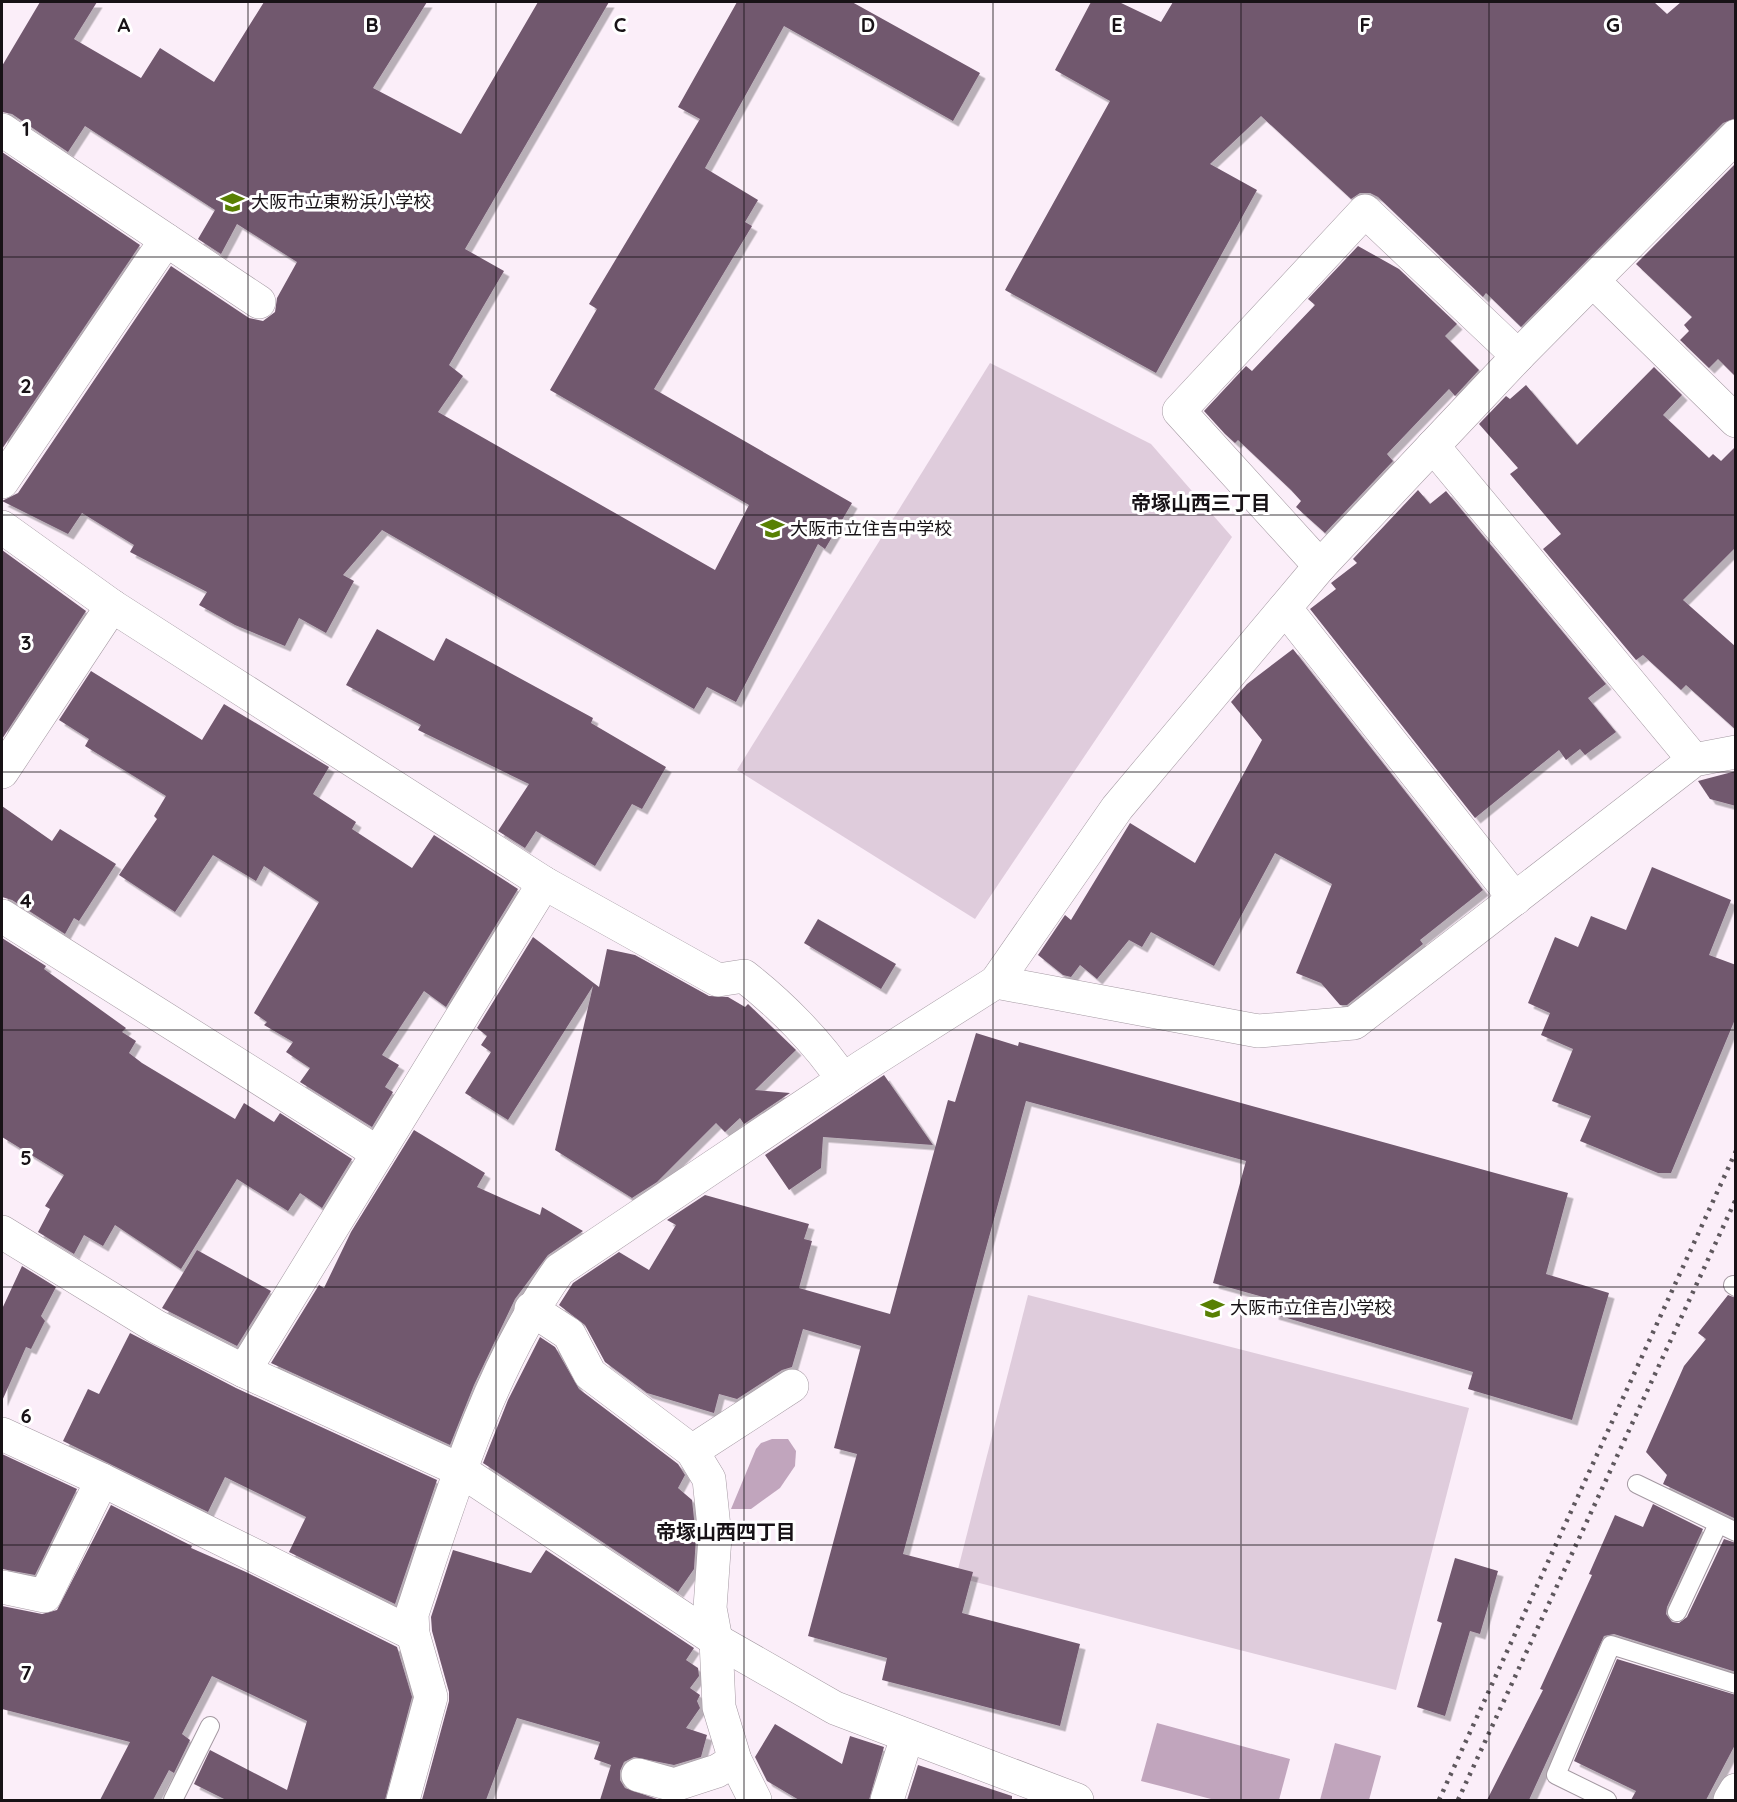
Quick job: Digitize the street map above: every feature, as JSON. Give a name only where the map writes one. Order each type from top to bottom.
[{"type":"street","points":[[2,130],[260,302]]},
{"type":"street","points":[[403,1800],[430,1697],[413,1634],[412,1614],[460,1470],[531,1309],[559,1270],[843,1080],[996,982],[1117,808],[1320,566],[1518,356],[1736,136]]},
{"type":"street","points":[[1320,566],[1179,411],[1365,211],[1518,356]]},
{"type":"street","points":[[2,482],[166,240]]},
{"type":"street","points":[[1593,281],[1736,421]]},
{"type":"street","points":[[1433,446],[1694,760]]},
{"type":"street","points":[[2,527],[112,606],[544,883],[718,980],[744,976],[830,1059],[843,1080]]},
{"type":"street","points":[[2,772],[112,606]]},
{"type":"street","points":[[1285,608],[1515,899]]},
{"type":"street","points":[[996,982],[1258,1031],[1354,1023],[1694,760],[1736,752]]},
{"type":"street","points":[[244,1371],[544,883]]},
{"type":"street","points":[[2,916],[378,1153]]},
{"type":"street","points":[[2,1232],[157,1327],[244,1371],[460,1470],[716,1640],[835,1708],[1077,1800]]},
{"type":"street","points":[[531,1309],[568,1334],[590,1374],[692,1451],[709,1479],[715,1538],[710,1608],[716,1640],[719,1707],[735,1760],[755,1800]]},
{"type":"street","points":[[692,1451],[792,1386]]},
{"type":"street","points":[[2,1434],[102,1480],[413,1634]]},
{"type":"street","points":[[2,1587],[45,1596],[102,1480]]},
{"type":"street","points":[[887,1800],[907,1737]]},
{"type":"street","points":[[638,1775],[675,1785],[717,1771],[735,1760]]},
{"type":"street","points":[[1730,1800],[1736,1790]]},
{"type":"lane","points":[[1637,1484],[1736,1532]]},
{"type":"lane","points":[[1677,1612],[1718,1524]]},
{"type":"lane","points":[[1607,1800],[1556,1775],[1611,1645],[1736,1684]]},
{"type":"lane","points":[[173,1800],[210,1726]]},
{"type":"shaded area","points":[[990,363],[1151,444],[1232,537],[975,919],[737,770]]},
{"type":"shaded area","points":[[1028,1295],[1469,1408],[1396,1690],[956,1577]]},
{"type":"shaded area","points":[[772,1439],[788,1439],[796,1451],[795,1466],[780,1488],[751,1509],[731,1509],[756,1449],[761,1443]]},
{"type":"shaded area","points":[[1157,1723],[1290,1759],[1279,1800],[1215,1800],[1141,1781]]},
{"type":"shaded area","points":[[1335,1743],[1381,1756],[1369,1800],[1320,1800]]},
{"type":"building","points":[[40,2],[97,2],[74,39],[141,78],[160,48],[214,82],[264,2],[427,2],[373,88],[461,134],[538,2],[609,2],[465,249],[504,271],[449,365],[463,376],[438,412],[715,570],[749,505],[550,390],[597,309],[589,304],[700,119],[678,107],[737,2],[852,2],[980,73],[953,121],[784,26],[705,168],[758,200],[745,222],[752,226],[654,389],[852,503],[825,549],[818,544],[736,702],[707,687],[694,709],[382,530],[343,575],[354,581],[326,633],[299,618],[285,646],[235,625],[199,605],[207,592],[130,552],[134,545],[82,513],[68,534],[2,501],[18,493],[171,266],[249,318],[263,321],[275,312],[277,298],[297,262],[237,224],[221,254],[198,239],[215,210],[85,126],[68,152],[12,114],[2,112],[2,66]]},
{"type":"building","points":[[1091,2],[1119,2],[1161,22],[1173,2],[1654,2],[1667,14],[1681,2],[1736,2],[1736,118],[1723,123],[1521,327],[1486,293],[1483,297],[1378,197],[1370,193],[1360,193],[1351,199],[1261,116],[1210,164],[1257,190],[1156,373],[1005,290],[1110,101],[1055,70]]},
{"type":"building","points":[[2,152],[140,245],[2,449]]},
{"type":"building","points":[[1736,163],[1736,377],[1718,359],[1709,368],[1680,340],[1689,331],[1684,325],[1692,317],[1636,264]]},
{"type":"building","points":[[1358,246],[1399,269],[1457,324],[1445,336],[1479,370],[1455,396],[1449,389],[1387,454],[1393,461],[1325,533],[1296,507],[1301,501],[1291,490],[1238,440],[1235,443],[1225,434],[1204,411],[1246,366],[1252,371],[1315,305],[1308,299]]},
{"type":"building","points":[[1654,367],[1682,395],[1663,415],[1709,458],[1713,454],[1721,461],[1736,446],[1736,547],[1683,600],[1736,647],[1736,730],[1686,685],[1681,690],[1643,655],[1636,660],[1543,549],[1561,534],[1510,474],[1518,468],[1479,424],[1506,396],[1510,399],[1526,385],[1577,445]]},
{"type":"building","points":[[1418,490],[1430,504],[1446,491],[1606,684],[1588,698],[1616,732],[1585,755],[1580,749],[1566,760],[1559,750],[1475,818],[1310,609],[1336,589],[1331,583],[1357,563],[1353,559]]},
{"type":"building","points":[[2,550],[86,611],[2,739]]},
{"type":"building","points":[[377,629],[434,661],[446,638],[593,718],[591,723],[666,767],[642,809],[632,804],[595,866],[536,831],[525,848],[498,831],[529,784],[418,730],[421,725],[346,685]]},
{"type":"building","points":[[1293,649],[1483,890],[1420,940],[1423,944],[1347,1005],[1340,1005],[1321,983],[1296,973],[1332,884],[1275,853],[1214,966],[1151,932],[1142,947],[1129,940],[1097,979],[1080,965],[1071,977],[1063,975],[1038,955],[1065,915],[1071,920],[1130,823],[1195,863],[1262,740],[1231,702],[1247,684]]},
{"type":"building","points":[[91,671],[202,740],[224,704],[329,767],[313,794],[356,822],[352,829],[412,868],[434,835],[518,889],[446,1007],[424,991],[382,1055],[399,1065],[385,1087],[393,1092],[372,1127],[300,1082],[310,1068],[286,1052],[293,1042],[264,1025],[267,1022],[254,1013],[319,902],[264,866],[256,881],[213,855],[175,912],[119,875],[157,819],[154,816],[166,796],[85,746],[89,739],[59,720]]},
{"type":"building","points":[[1736,771],[1736,806],[1710,799],[1698,781]]},
{"type":"building","points":[[2,806],[52,841],[60,829],[116,864],[79,921],[74,918],[65,934],[12,900],[2,897]]},
{"type":"building","points":[[1652,867],[1731,900],[1709,955],[1736,965],[1736,1017],[1671,1173],[1658,1173],[1580,1141],[1591,1116],[1552,1101],[1573,1049],[1541,1035],[1550,1013],[1528,1003],[1555,937],[1578,947],[1591,916],[1626,930]]},
{"type":"building","points":[[818,919],[896,964],[881,989],[804,943]]},
{"type":"building","points":[[533,937],[599,987],[607,949],[635,955],[709,996],[728,997],[745,1007],[748,1004],[796,1050],[755,1090],[790,1093],[744,1124],[740,1118],[725,1132],[716,1123],[657,1182],[632,1198],[555,1150],[593,986],[508,1120],[465,1093],[491,1052],[481,1045],[487,1036],[477,1028]]},
{"type":"building","points":[[2,938],[46,966],[44,969],[126,1028],[122,1032],[136,1041],[129,1053],[142,1063],[235,1119],[244,1103],[274,1122],[280,1113],[352,1159],[322,1208],[300,1193],[288,1211],[237,1179],[181,1269],[115,1225],[103,1246],[84,1235],[74,1254],[38,1232],[50,1209],[45,1206],[64,1175],[2,1137]]},
{"type":"building","points":[[976,1033],[1018,1046],[1019,1042],[1568,1193],[1546,1274],[1609,1293],[1572,1420],[1468,1389],[1473,1372],[1273,1314],[1277,1301],[1213,1283],[1246,1161],[1026,1101],[903,1554],[973,1572],[962,1613],[1080,1644],[1060,1726],[882,1680],[887,1658],[808,1636],[857,1454],[834,1448],[861,1346],[803,1329],[792,1367],[782,1370],[737,1399],[719,1394],[714,1413],[647,1393],[605,1362],[585,1325],[559,1305],[573,1283],[619,1252],[649,1270],[676,1225],[667,1220],[705,1195],[809,1224],[804,1239],[812,1241],[799,1288],[890,1314],[948,1100],[955,1102]]},
{"type":"building","points":[[884,1075],[933,1145],[823,1137],[821,1168],[789,1190],[765,1155]]},
{"type":"building","points":[[414,1130],[485,1173],[477,1187],[540,1215],[542,1207],[583,1231],[548,1255],[515,1299],[474,1385],[450,1445],[271,1363],[319,1285],[324,1288],[351,1232]]},
{"type":"building","points":[[197,1250],[271,1291],[237,1346],[162,1308]]},
{"type":"building","points":[[22,1266],[56,1287],[41,1316],[45,1321],[31,1349],[26,1347],[2,1401],[2,1309]]},
{"type":"building","points":[[1728,1295],[1736,1298],[1736,1519],[1663,1484],[1667,1475],[1646,1452],[1684,1366],[1706,1339],[1698,1333]]},
{"type":"building","points":[[130,1333],[236,1388],[437,1480],[395,1604],[289,1552],[306,1517],[225,1477],[208,1512],[63,1441],[88,1389],[99,1394]]},
{"type":"building","points":[[540,1337],[555,1347],[579,1389],[678,1464],[685,1475],[678,1488],[692,1500],[696,1537],[694,1569],[678,1592],[483,1463],[508,1400]]},
{"type":"building","points":[[2,1454],[77,1489],[35,1575],[2,1569]]},
{"type":"building","points":[[1653,1504],[1703,1529],[1667,1607],[1666,1614],[1672,1622],[1679,1623],[1687,1617],[1724,1539],[1736,1543],[1736,1672],[1614,1634],[1604,1636],[1529,1800],[1487,1800],[1543,1690],[1540,1689],[1592,1575],[1589,1574],[1615,1515],[1643,1527]]},
{"type":"building","points":[[111,1505],[192,1546],[191,1548],[246,1572],[397,1647],[412,1697],[385,1800],[226,1800],[194,1784],[210,1750],[287,1790],[307,1721],[212,1676],[182,1734],[190,1740],[174,1773],[169,1770],[153,1800],[100,1800],[130,1742],[2,1709],[2,1606],[42,1614],[57,1610]]},
{"type":"building","points":[[453,1550],[531,1573],[546,1550],[694,1648],[686,1660],[698,1668],[699,1676],[690,1688],[700,1695],[697,1701],[700,1708],[686,1728],[707,1735],[701,1757],[674,1765],[634,1757],[624,1762],[620,1771],[620,1780],[625,1788],[660,1800],[600,1800],[611,1765],[594,1759],[600,1742],[517,1718],[486,1800],[422,1800],[449,1701],[449,1692],[432,1631],[431,1617]]},
{"type":"building","points":[[1455,1558],[1498,1571],[1480,1634],[1470,1631],[1445,1716],[1417,1707],[1442,1623],[1437,1621]]},
{"type":"building","points":[[1617,1659],[1736,1695],[1736,1743],[1706,1800],[1631,1800],[1636,1791],[1574,1761]]},
{"type":"building","points":[[775,1724],[842,1764],[850,1736],[884,1747],[869,1800],[799,1800],[767,1781],[755,1757]]},
{"type":"building","points":[[918,1765],[1012,1796],[1012,1800],[907,1800]]},
{"type":"railway","points":[[1439,1800],[1736,1151]]},
{"type":"railway","points":[[1458,1800],[1736,1199]]},
{"type":"place","name":"大阪市立東粉浜小学校","points":[[233,202]]},
{"type":"place","name":"大阪市立住吉中学校","points":[[772,529]]},
{"type":"place","name":"大阪市立住吉小学校","points":[[1212,1308]]},
{"type":"district","name":"帝塚山西三丁目","points":[[1201,503]]},
{"type":"district","name":"帝塚山西四丁目","points":[[726,1532]]}]
